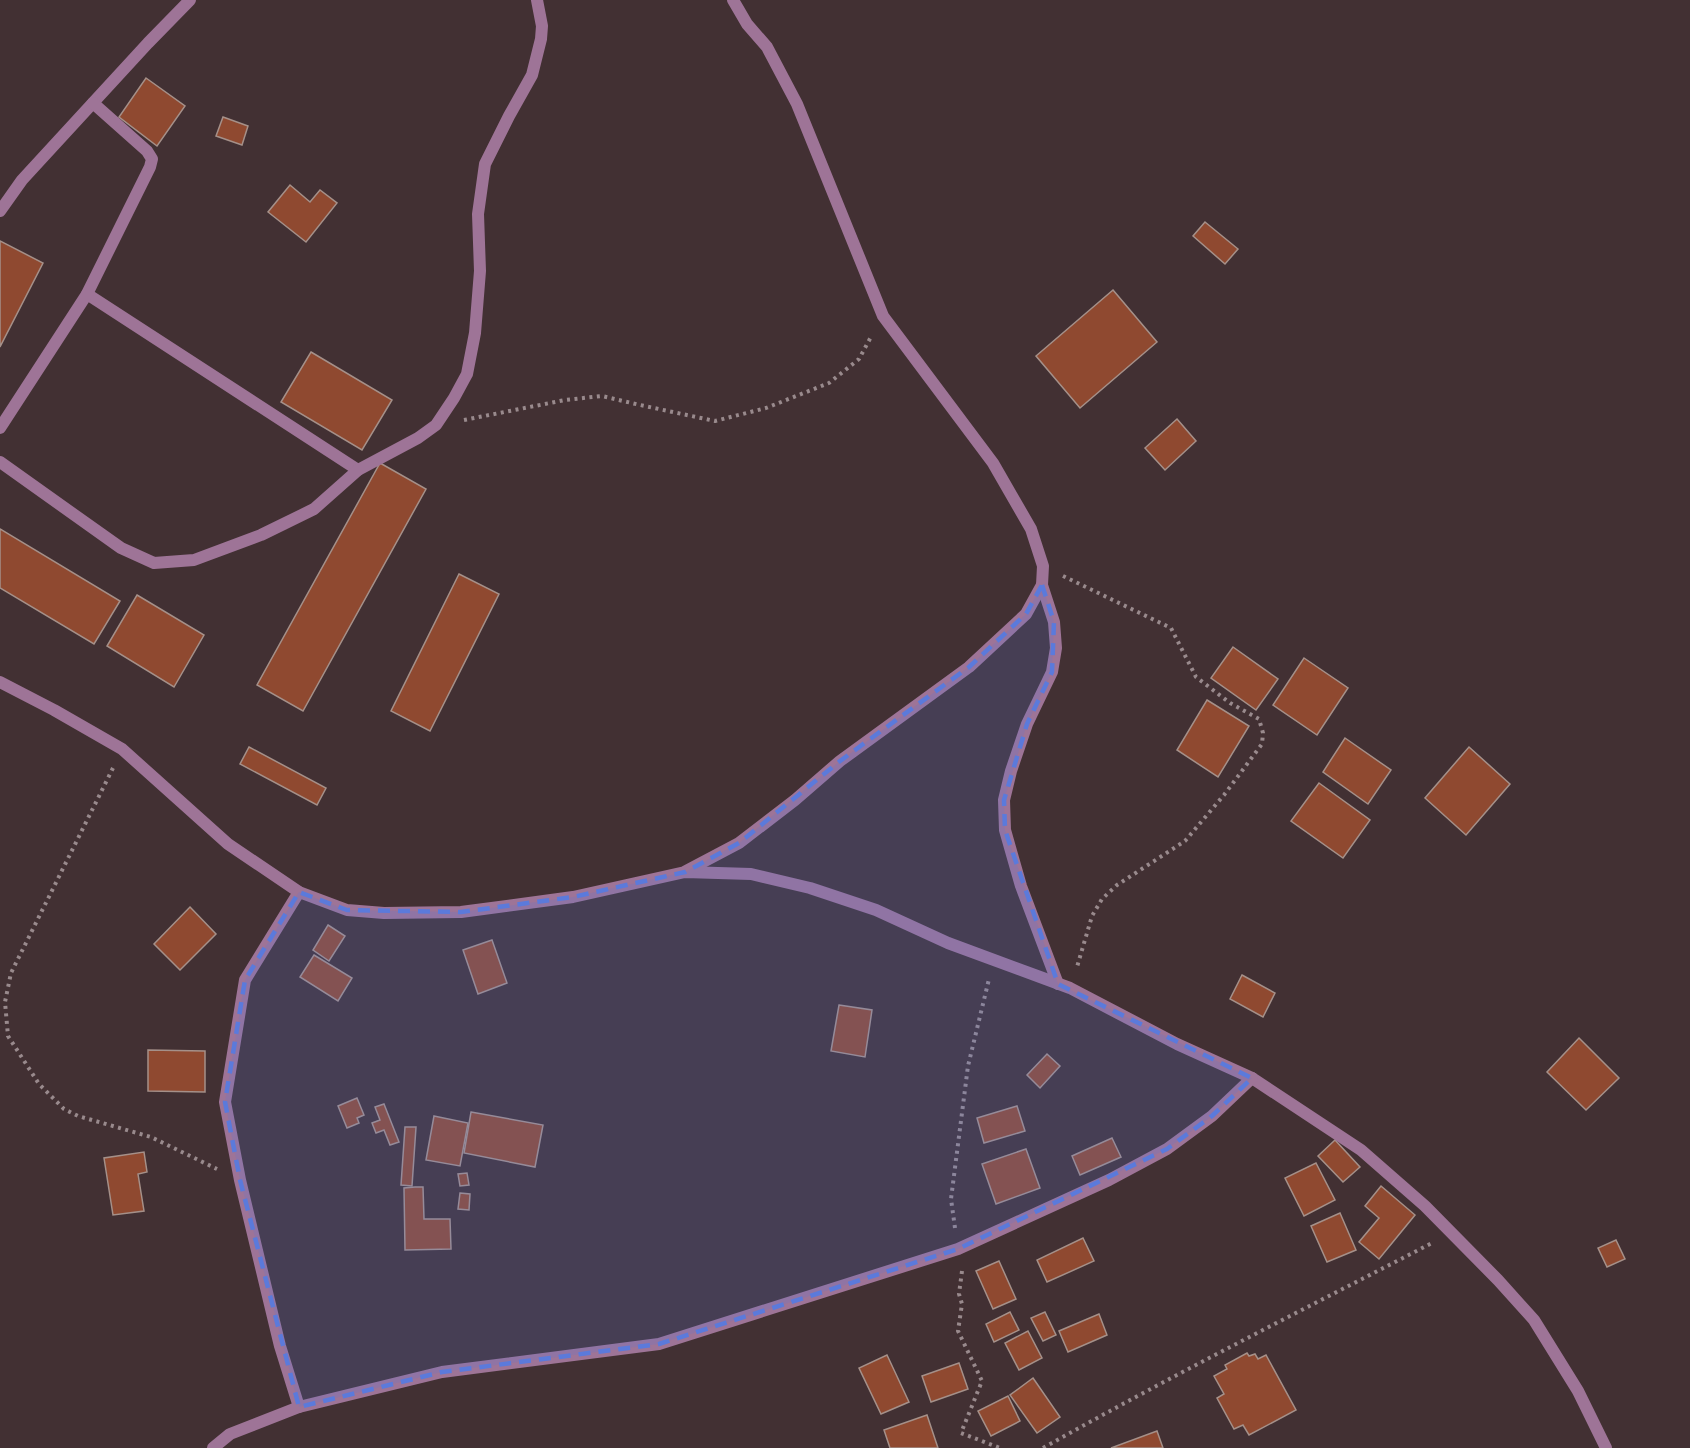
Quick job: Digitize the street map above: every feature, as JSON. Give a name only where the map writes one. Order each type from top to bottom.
[{"type":"street","points":[[0,211],[22,180],[190,0]]},
{"type":"street","points":[[0,462],[121,548],[154,563],[194,560],[261,536],[314,509],[358,470],[418,438],[436,425],[467,374],[476,322],[480,271],[478,214],[485,164],[532,75],[542,33],[537,0]]},
{"type":"street","points":[[733,0],[747,24],[767,47],[797,104],[883,316],[993,464],[1030,529],[1043,566],[1042,585],[1054,622],[1056,648],[1052,672],[1027,724],[1011,771],[1004,800],[1005,830],[1021,886],[1058,984]]},
{"type":"street","points":[[0,428],[87,294],[150,167],[152,159],[147,151],[93,103]]},
{"type":"street","points":[[87,294],[358,470]]},
{"type":"street","points":[[685,872],[739,843],[795,800],[840,760],[969,667],[1026,614],[1042,585]]},
{"type":"street","points":[[0,682],[122,749],[228,844],[299,892],[347,910],[384,913],[461,912],[573,897],[685,872],[751,874],[810,888],[876,910],[948,943],[1070,988],[1177,1044],[1252,1078],[1361,1150],[1425,1206],[1534,1320],[1578,1391],[1606,1448]]},
{"type":"street","points":[[299,892],[248,975],[242,993],[225,1102],[240,1180],[280,1346],[299,1407]]},
{"type":"street","points":[[213,1448],[230,1434],[299,1407],[442,1372],[659,1344],[958,1249],[1109,1180],[1167,1149],[1212,1116],[1252,1078]]},
{"type":"path","points":[[436,425],[565,400],[602,396],[716,421],[766,408],[829,383],[859,359],[883,316]]},
{"type":"path","points":[[1043,566],[1171,628],[1196,677],[1230,703],[1259,719],[1263,733],[1262,744],[1224,795],[1185,841],[1117,885],[1102,899],[1092,916],[1070,988]]},
{"type":"path","points":[[122,749],[11,973],[5,1002],[8,1036],[39,1084],[64,1109],[78,1116],[151,1137],[240,1180]]},
{"type":"path","points":[[994,960],[968,1066],[951,1198],[962,1265],[959,1294],[962,1304],[958,1331],[982,1381],[961,1433],[1000,1448]]},
{"type":"path","points":[[1043,1448],[1121,1404],[1452,1233]]},
{"type":"highlighted area","points":[[1042,585],[1054,622],[1052,672],[1027,724],[1004,800],[1005,830],[1058,984],[1252,1078],[1212,1116],[1167,1149],[958,1249],[659,1344],[442,1372],[299,1407],[240,1180],[225,1102],[245,980],[299,892],[347,910],[461,912],[573,897],[685,872],[739,843],[840,761],[969,667],[1026,614]]},
{"type":"building","points":[[146,78],[185,106],[157,146],[119,117]]},
{"type":"building","points":[[223,117],[248,126],[242,145],[216,136]]},
{"type":"building","points":[[290,185],[310,202],[320,190],[337,203],[306,242],[268,212]]},
{"type":"building","points":[[1205,222],[1238,249],[1225,264],[1193,236]]},
{"type":"building","points":[[0,241],[43,263],[0,347]]},
{"type":"building","points":[[1113,290],[1157,342],[1080,408],[1036,356]]},
{"type":"building","points":[[311,352],[392,400],[362,450],[281,402]]},
{"type":"building","points":[[1177,419],[1196,441],[1165,470],[1145,448]]},
{"type":"building","points":[[380,463],[426,489],[303,711],[257,685]]},
{"type":"building","points":[[0,529],[120,601],[94,644],[0,588]]},
{"type":"building","points":[[459,574],[499,594],[430,731],[391,711]]},
{"type":"building","points":[[137,595],[204,635],[174,687],[107,646]]},
{"type":"building","points":[[1233,647],[1278,679],[1256,710],[1211,678]]},
{"type":"building","points":[[1304,658],[1348,688],[1317,735],[1273,705]]},
{"type":"building","points":[[1207,700],[1249,726],[1218,777],[1177,750]]},
{"type":"building","points":[[1345,738],[1391,770],[1368,804],[1323,772]]},
{"type":"building","points":[[249,747],[326,788],[317,805],[240,764]]},
{"type":"building","points":[[1469,747],[1510,784],[1466,835],[1425,798]]},
{"type":"building","points":[[1319,783],[1370,820],[1343,858],[1291,821]]},
{"type":"building","points":[[190,907],[216,934],[180,970],[154,944]]},
{"type":"building","points":[[328,925],[345,936],[329,961],[313,950]]},
{"type":"building","points":[[492,940],[507,983],[478,994],[463,950]]},
{"type":"building","points":[[314,955],[352,978],[338,1001],[300,977]]},
{"type":"building","points":[[1242,975],[1275,993],[1263,1017],[1230,999]]},
{"type":"building","points":[[839,1005],[872,1010],[865,1057],[831,1051]]},
{"type":"building","points":[[1579,1038],[1619,1078],[1586,1110],[1547,1072]]},
{"type":"building","points":[[148,1050],[205,1051],[205,1092],[148,1091]]},
{"type":"building","points":[[1047,1054],[1060,1066],[1040,1088],[1027,1075]]},
{"type":"building","points":[[357,1098],[364,1115],[357,1118],[359,1123],[347,1128],[338,1106]]},
{"type":"building","points":[[384,1104],[399,1142],[390,1145],[384,1130],[376,1133],[372,1123],[380,1120],[375,1107]]},
{"type":"building","points":[[1017,1106],[1025,1131],[984,1143],[977,1118]]},
{"type":"building","points":[[471,1112],[543,1125],[535,1167],[464,1153]]},
{"type":"building","points":[[434,1116],[468,1123],[460,1166],[426,1160]]},
{"type":"building","points":[[405,1127],[416,1127],[412,1186],[401,1185]]},
{"type":"building","points":[[1112,1138],[1121,1157],[1080,1175],[1072,1156]]},
{"type":"building","points":[[1335,1140],[1360,1167],[1343,1182],[1318,1156]]},
{"type":"building","points":[[1026,1149],[1040,1188],[996,1204],[982,1164]]},
{"type":"building","points":[[144,1152],[147,1172],[138,1174],[144,1211],[113,1215],[104,1158]]},
{"type":"building","points":[[1316,1163],[1335,1200],[1304,1216],[1285,1178]]},
{"type":"building","points":[[467,1173],[469,1185],[460,1186],[458,1174]]},
{"type":"building","points":[[1381,1186],[1415,1215],[1379,1259],[1359,1242],[1379,1218],[1365,1206]]},
{"type":"building","points":[[423,1187],[424,1219],[450,1219],[451,1249],[405,1250],[404,1188]]},
{"type":"building","points":[[460,1193],[470,1194],[469,1210],[458,1209]]},
{"type":"building","points":[[1340,1213],[1356,1250],[1327,1262],[1311,1226]]},
{"type":"building","points":[[1083,1238],[1094,1261],[1047,1282],[1037,1260]]},
{"type":"building","points":[[1616,1240],[1625,1259],[1607,1267],[1598,1248]]},
{"type":"building","points":[[999,1261],[1016,1299],[993,1309],[976,1271]]},
{"type":"building","points":[[1010,1312],[1019,1330],[994,1342],[986,1324]]},
{"type":"building","points":[[1045,1312],[1056,1335],[1043,1341],[1031,1318]]},
{"type":"building","points":[[1099,1314],[1107,1335],[1068,1352],[1059,1331]]},
{"type":"building","points":[[1028,1331],[1042,1358],[1019,1370],[1005,1343]]},
{"type":"building","points":[[1247,1353],[1249,1356],[1255,1354],[1258,1359],[1266,1355],[1296,1410],[1249,1435],[1243,1425],[1234,1429],[1217,1398],[1224,1394],[1214,1376],[1227,1369],[1225,1365]]},
{"type":"building","points":[[887,1355],[909,1402],[881,1414],[859,1368]]},
{"type":"building","points":[[959,1363],[968,1389],[931,1402],[922,1376]]},
{"type":"building","points":[[1033,1378],[1060,1417],[1037,1433],[1010,1395]]},
{"type":"building","points":[[1008,1396],[1020,1421],[991,1436],[978,1411]]},
{"type":"building","points":[[927,1415],[938,1448],[890,1448],[884,1430]]},
{"type":"building","points":[[1157,1431],[1163,1448],[1111,1448]]}]
